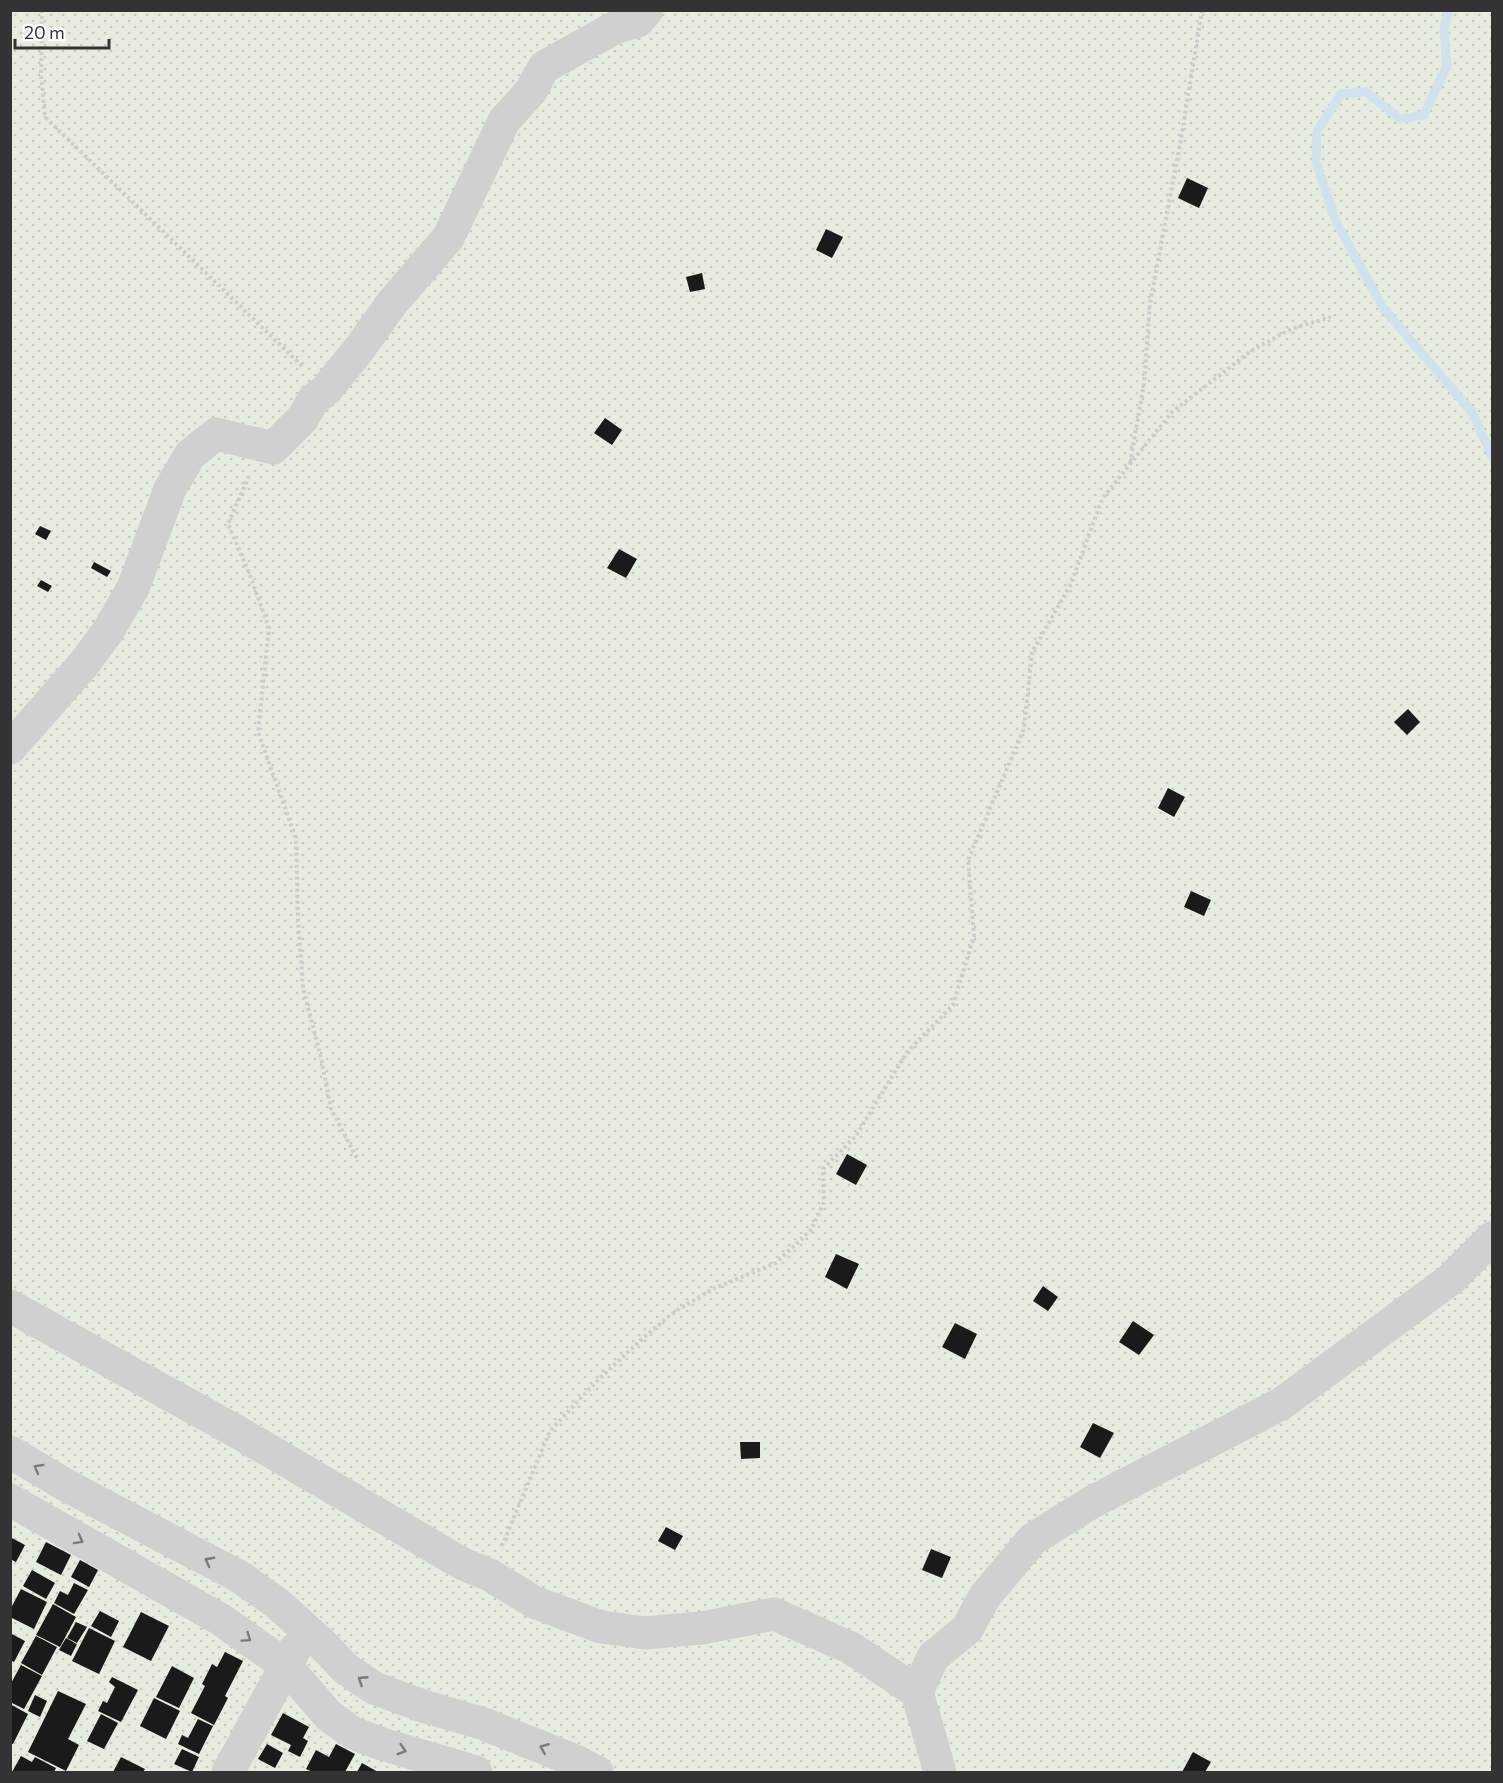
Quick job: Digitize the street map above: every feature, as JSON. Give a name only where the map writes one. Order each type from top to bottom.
[{"type":"street","points":[[10,748],[83,665],[108,631],[133,588],[170,489],[190,455],[216,434],[273,448],[303,418],[313,400],[326,390],[392,303],[448,238],[504,121],[531,91],[544,67],[614,28],[638,21],[647,10]]},
{"type":"street","points":[[940,1773],[917,1692],[933,1657],[967,1629],[986,1596],[1033,1539],[1092,1502],[1281,1404],[1451,1279],[1492,1238]]},
{"type":"street","points":[[10,1306],[260,1445],[463,1564],[490,1575],[534,1602],[601,1627],[645,1633],[701,1628],[774,1614],[851,1648],[917,1692]]},
{"type":"street","points":[[10,1452],[79,1492],[240,1577],[278,1604],[307,1629],[346,1669],[374,1688],[423,1706],[484,1724],[578,1762],[597,1773]]},
{"type":"street","points":[[10,1500],[220,1619],[285,1665],[329,1716],[353,1733],[381,1744],[477,1773]]},
{"type":"street","points":[[228,1773],[285,1665],[307,1629]]},
{"type":"path","points":[[42,10],[41,74],[45,117],[326,390]]},
{"type":"path","points":[[1129,465],[1144,384],[1150,303],[1181,139],[1202,10]]},
{"type":"path","points":[[490,1575],[550,1431],[595,1383],[677,1310],[715,1287],[776,1263],[811,1230],[824,1202],[823,1170],[856,1136],[907,1052],[953,1005],[974,936],[968,860],[1024,729],[1032,652],[1071,584],[1102,499],[1172,412],[1251,351],[1291,329],[1331,317]]},
{"type":"path","points":[[273,448],[255,462],[228,524],[250,575],[268,628],[258,732],[296,839],[303,988],[321,1058],[330,1109],[358,1160]]},
{"type":"shaded area","points":[[11,11],[1492,11],[1492,1772],[11,1772]]},
{"type":"building","points":[[1187,178],[1208,188],[1199,208],[1178,198]]},
{"type":"building","points":[[826,229],[843,237],[832,258],[816,250]]},
{"type":"building","points":[[702,273],[705,289],[690,292],[686,277]]},
{"type":"building","points":[[605,418],[622,430],[612,445],[594,433]]},
{"type":"building","points":[[40,526],[51,531],[46,540],[35,534]]},
{"type":"building","points":[[619,549],[637,559],[626,578],[607,568]]},
{"type":"building","points":[[94,562],[111,571],[107,577],[91,568]]},
{"type":"building","points":[[41,580],[52,586],[48,592],[37,586]]},
{"type":"building","points":[[1408,709],[1420,722],[1407,735],[1394,722]]},
{"type":"building","points":[[1168,788],[1185,797],[1174,817],[1158,808]]},
{"type":"building","points":[[1191,891],[1211,900],[1204,916],[1184,907]]},
{"type":"building","points":[[847,1154],[867,1165],[856,1185],[836,1174]]},
{"type":"building","points":[[836,1254],[859,1264],[847,1289],[825,1277]]},
{"type":"building","points":[[1043,1286],[1058,1297],[1048,1311],[1033,1301]]},
{"type":"building","points":[[1133,1321],[1154,1335],[1139,1355],[1119,1342]]},
{"type":"building","points":[[955,1323],[977,1334],[965,1359],[942,1347]]},
{"type":"building","points":[[1093,1423],[1114,1433],[1100,1458],[1080,1447]]},
{"type":"building","points":[[740,1442],[760,1442],[760,1458],[741,1459]]},
{"type":"building","points":[[666,1527],[683,1536],[675,1550],[658,1541]]},
{"type":"building","points":[[10,1537],[25,1545],[16,1562],[10,1559]]},
{"type":"building","points":[[46,1542],[71,1555],[61,1575],[36,1562]]},
{"type":"building","points":[[931,1549],[951,1557],[942,1578],[922,1570]]},
{"type":"building","points":[[80,1560],[98,1570],[89,1587],[71,1577]]},
{"type":"building","points":[[32,1570],[55,1583],[46,1599],[23,1586]]},
{"type":"building","points":[[74,1583],[88,1590],[74,1614],[54,1603],[60,1591],[68,1595]]},
{"type":"building","points":[[21,1589],[47,1602],[34,1629],[10,1617],[10,1610]]},
{"type":"building","points":[[53,1604],[76,1617],[60,1647],[36,1635]]},
{"type":"building","points":[[100,1611],[119,1621],[111,1637],[91,1626]]},
{"type":"building","points":[[141,1612],[169,1626],[151,1661],[123,1647]]},
{"type":"building","points":[[76,1622],[87,1627],[77,1643],[67,1638]]},
{"type":"building","points":[[89,1628],[115,1641],[99,1674],[72,1661]]},
{"type":"building","points":[[10,1633],[25,1641],[14,1662],[10,1660]]},
{"type":"building","points":[[36,1636],[57,1647],[42,1675],[21,1663]]},
{"type":"building","points":[[66,1638],[77,1644],[71,1656],[59,1650]]},
{"type":"building","points":[[225,1652],[243,1661],[225,1696],[228,1698],[214,1725],[191,1713],[205,1686],[202,1684],[212,1664],[217,1667]]},
{"type":"building","points":[[21,1665],[42,1676],[24,1709],[10,1702],[10,1685]]},
{"type":"building","points":[[172,1666],[194,1678],[179,1708],[156,1697]]},
{"type":"building","points":[[112,1677],[138,1690],[121,1722],[98,1711],[103,1701],[107,1703],[115,1687],[109,1682]]},
{"type":"building","points":[[58,1691],[86,1704],[68,1739],[79,1745],[66,1771],[28,1752]]},
{"type":"building","points":[[35,1695],[47,1701],[40,1717],[28,1711]]},
{"type":"building","points":[[154,1698],[180,1711],[166,1739],[140,1726]]},
{"type":"building","points":[[10,1704],[28,1714],[13,1744],[10,1743]]},
{"type":"building","points":[[283,1713],[309,1727],[303,1738],[308,1741],[300,1757],[288,1751],[291,1745],[271,1735]]},
{"type":"building","points":[[101,1714],[118,1723],[104,1749],[87,1741]]},
{"type":"building","points":[[198,1719],[213,1726],[199,1754],[178,1744],[182,1735],[188,1738]]},
{"type":"building","points":[[267,1744],[283,1753],[275,1768],[258,1759]]},
{"type":"building","points":[[336,1744],[355,1754],[345,1772],[313,1772],[306,1769],[316,1750],[329,1757]]},
{"type":"building","points":[[182,1749],[199,1757],[192,1772],[174,1764]]},
{"type":"building","points":[[1193,1752],[1211,1762],[1205,1772],[1182,1772]]},
{"type":"building","points":[[21,1756],[32,1762],[35,1757],[56,1768],[54,1772],[12,1772]]},
{"type":"building","points":[[121,1757],[145,1769],[143,1772],[113,1772]]},
{"type":"building","points":[[362,1763],[378,1772],[357,1772]]},
{"type":"waterway","points":[[1448,10],[1444,31],[1447,65],[1424,115],[1400,119],[1366,92],[1341,94],[1317,131],[1316,162],[1336,222],[1384,309],[1472,412],[1492,456]]}]
